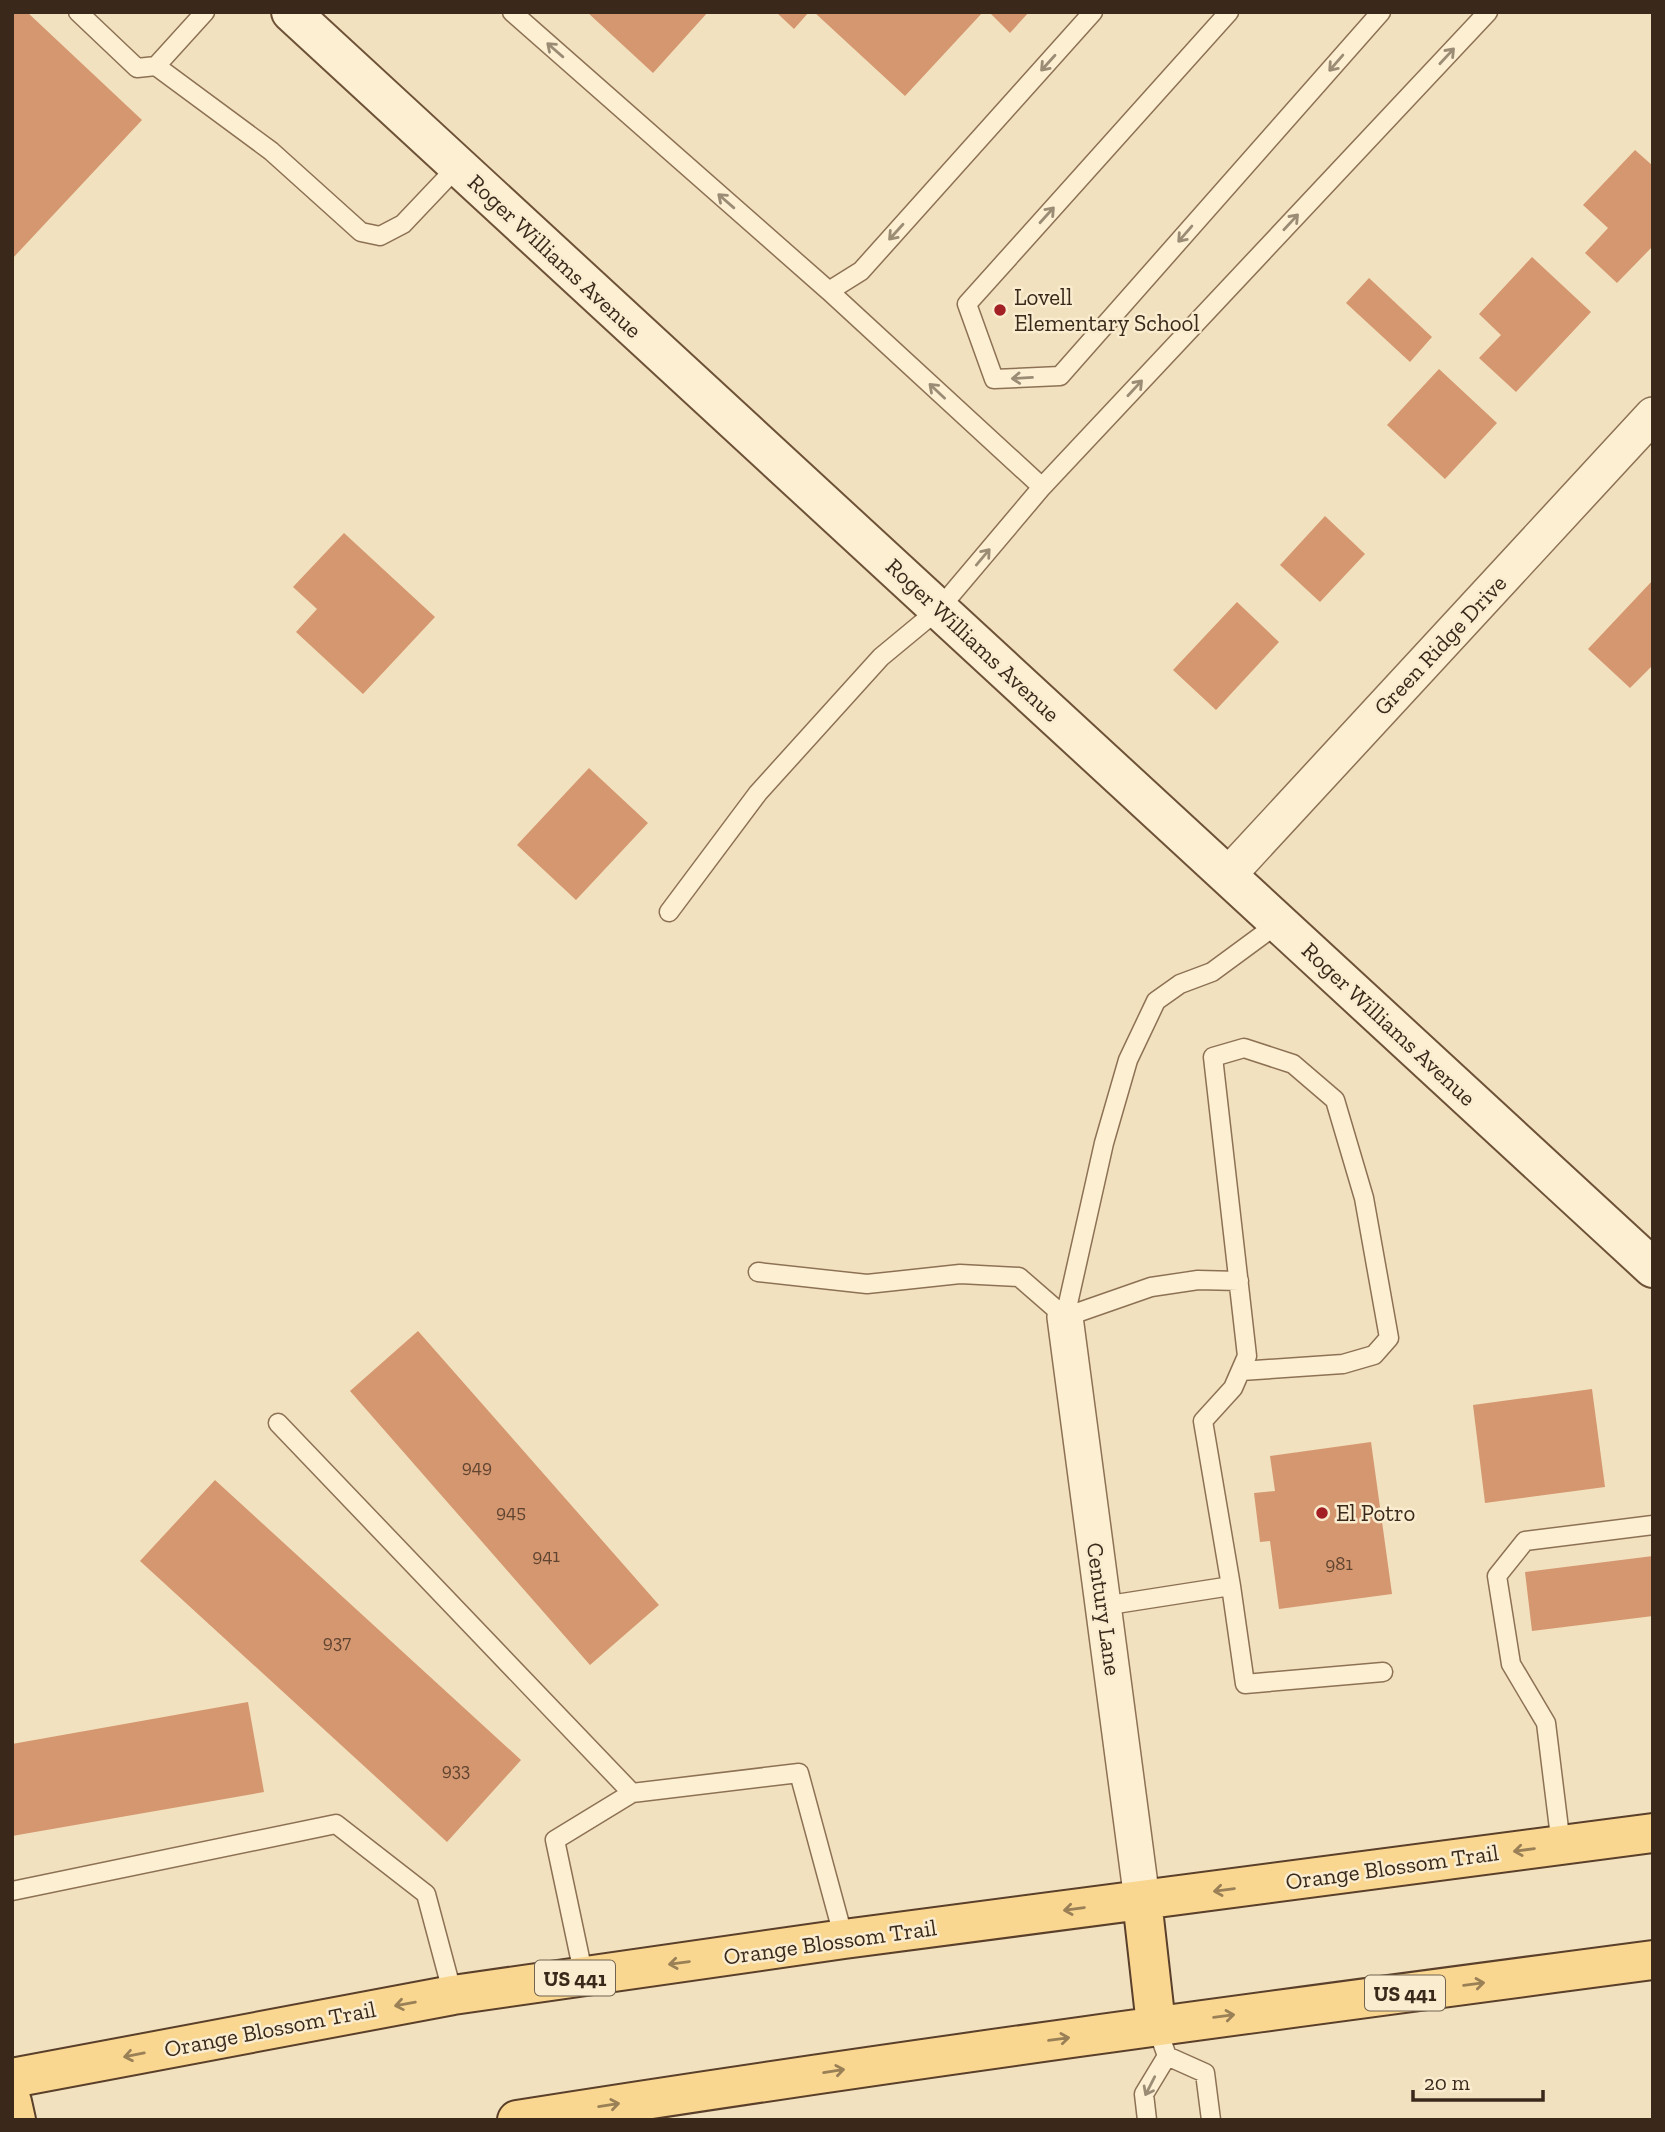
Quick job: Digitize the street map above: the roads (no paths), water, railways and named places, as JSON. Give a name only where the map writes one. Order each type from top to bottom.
[{"type":"main road","name":"Orange Blossom Trail","points":[[12,2078],[453,1995],[844,1939],[1653,1833]]},
{"type":"main road","points":[[1142,1900],[1161,2041]]},
{"type":"main road","name":"US 441","points":[[517,2120],[873,2065],[1161,2041],[1653,1960]]},
{"type":"main road","points":[[12,2102],[16,2120]]},
{"type":"street","name":"Roger Williams Avenue","points":[[291,12],[1653,1268]]},
{"type":"street","name":"Green Ridge Drive","points":[[1228,875],[1653,415]]},
{"type":"street","name":"Century Lane","points":[[1065,1317],[1142,1900]]},
{"type":"lane","points":[[78,12],[138,68],[156,66],[205,12]]},
{"type":"lane","points":[[512,12],[829,291],[1042,487]]},
{"type":"lane","points":[[829,291],[861,271],[1093,12]]},
{"type":"lane","points":[[1229,12],[967,304],[994,379],[1060,376],[1381,12]]},
{"type":"lane","points":[[669,912],[758,793],[881,657],[939,609],[1042,487],[1488,12]]},
{"type":"lane","points":[[156,66],[271,151],[360,232],[380,236],[403,224],[457,166]]},
{"type":"lane","points":[[1065,1317],[1104,1143],[1125,1072],[1156,1001],[1180,984],[1212,972],[1280,922]]},
{"type":"lane","points":[[1241,1371],[1343,1364],[1374,1355],[1389,1338],[1364,1198],[1335,1100],[1293,1064],[1244,1048],[1213,1057],[1247,1356],[1233,1388],[1203,1420],[1245,1685],[1382,1672]]},
{"type":"lane","points":[[758,1272],[867,1284],[960,1274],[1019,1277],[1065,1317]]},
{"type":"lane","points":[[1065,1317],[1151,1287],[1198,1280],[1239,1281]]},
{"type":"lane","points":[[278,1423],[632,1793]]},
{"type":"lane","points":[[1561,1845],[1546,1723],[1511,1664],[1497,1576],[1525,1541],[1653,1525]]},
{"type":"lane","points":[[1103,1606],[1231,1586]]},
{"type":"lane","points":[[584,1977],[555,1840],[632,1793],[799,1773],[844,1939]]},
{"type":"lane","points":[[12,1891],[336,1824],[426,1894],[453,1995]]},
{"type":"lane","points":[[1147,2120],[1144,2094],[1161,2041],[1205,2073],[1211,2120]]},
{"type":"place","name":"Lovell Elementary School","points":[[1000,310]]},
{"type":"place","name":"El Potro","points":[[1322,1513]]}]
